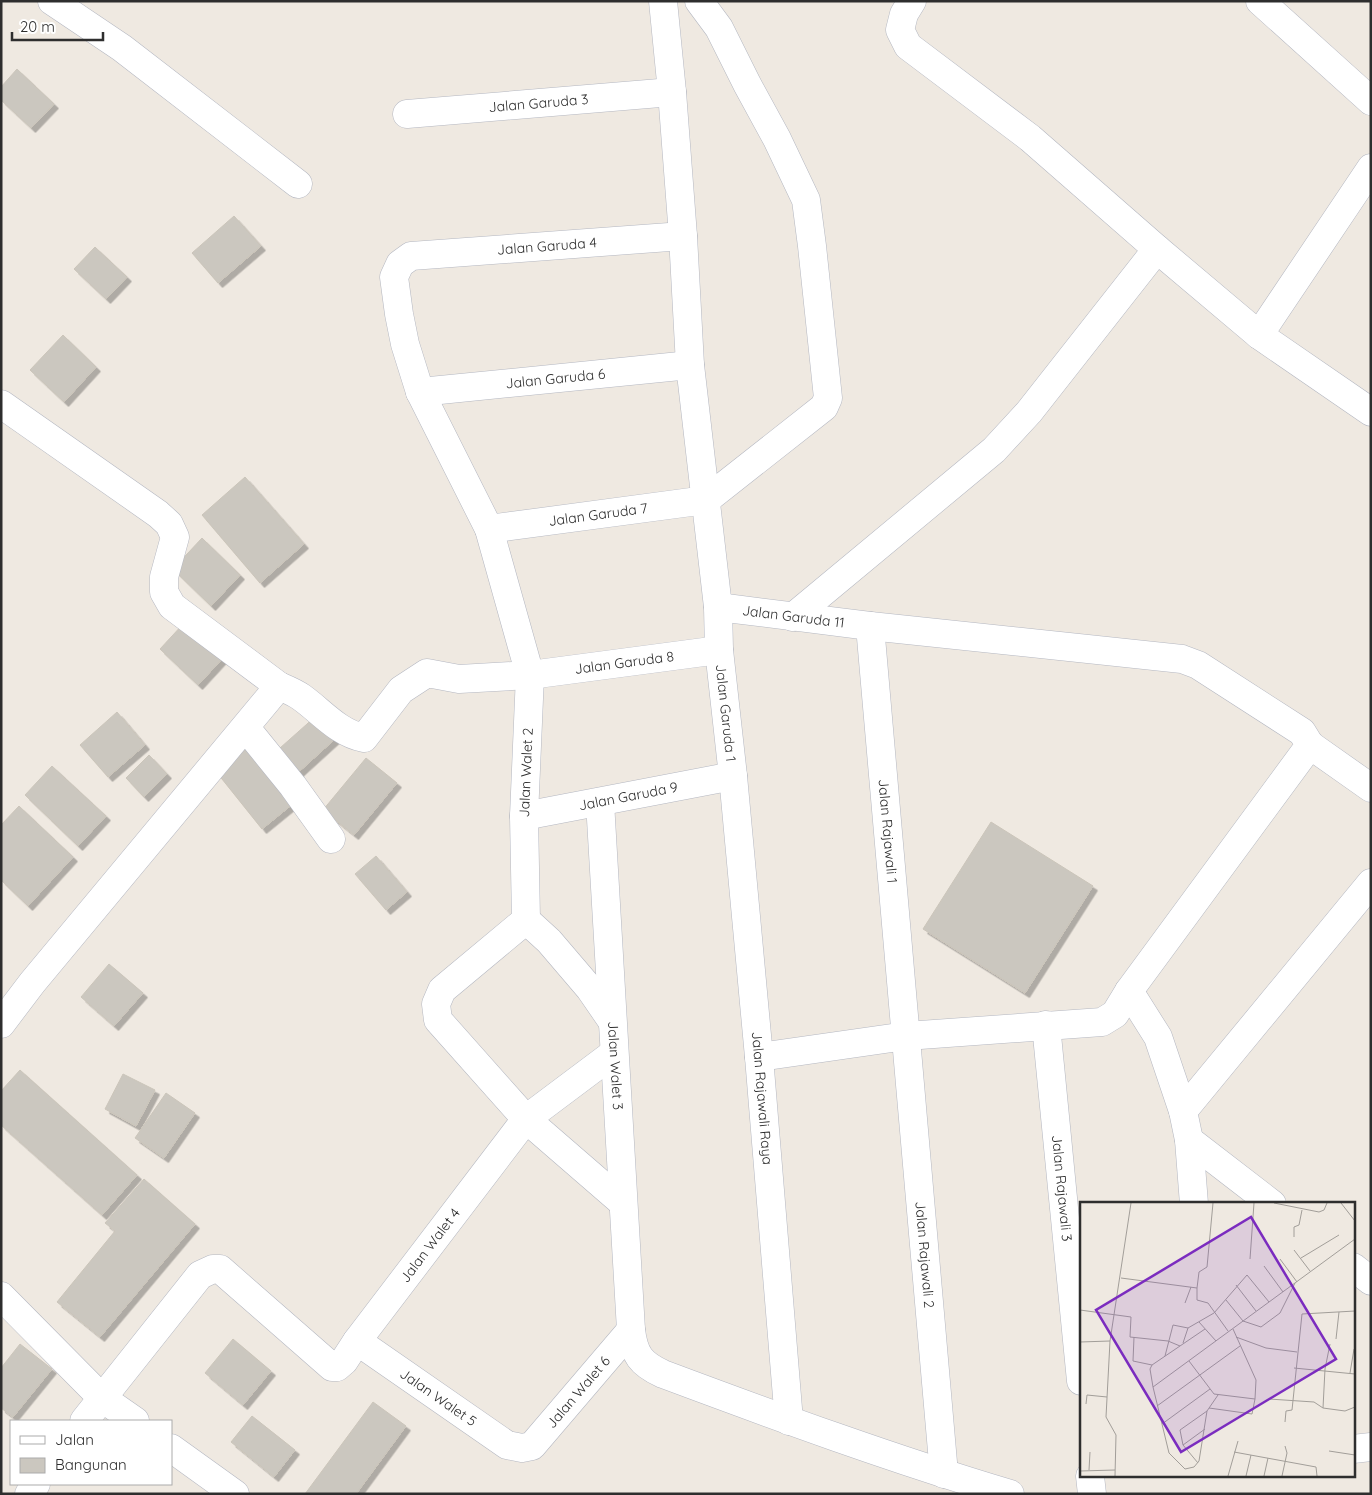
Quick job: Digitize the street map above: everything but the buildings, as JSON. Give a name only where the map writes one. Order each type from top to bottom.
[{"type":"street","points":[[52,1],[122,48],[298,184]]},
{"type":"street","name":"Jalan Garuda 1","points":[[663,1],[683,236],[690,365],[718,607],[718,650],[733,776]]},
{"type":"street","points":[[699,1],[719,28],[777,139],[806,200],[828,398],[824,408],[706,500]]},
{"type":"street","points":[[912,1],[904,14],[900,30],[908,46],[1030,138],[1157,249],[1259,334],[1371,412]]},
{"type":"street","points":[[1260,1],[1371,101]]},
{"type":"street","name":"Jalan Garuda 3","points":[[407,114],[672,92]]},
{"type":"street","points":[[1259,334],[1371,168]]},
{"type":"street","name":"Jalan Garuda 4","points":[[411,256],[683,236]]},
{"type":"street","points":[[793,617],[994,450],[1029,412],[1157,249]]},
{"type":"street","name":"Jalan Walet 2","points":[[411,256],[400,264],[394,276],[405,344],[420,392],[489,530],[530,675],[524,816],[526,920]]},
{"type":"street","name":"Jalan Garuda 6","points":[[420,392],[690,365]]},
{"type":"street","points":[[1,404],[169,524],[175,537],[164,577],[164,592],[172,606],[279,686],[32,983],[1,1024]]},
{"type":"street","name":"Jalan Garuda 7","points":[[489,530],[706,500]]},
{"type":"street","name":"Jalan Garuda 11","points":[[718,607],[870,626],[1182,660],[1198,665],[1302,732],[1310,745],[1371,788]]},
{"type":"street","name":"Jalan Rajawali 1","points":[[870,626],[906,1036]]},
{"type":"street","name":"Jalan Garuda 8","points":[[279,686],[300,696],[342,730],[352,736],[364,738],[401,690],[427,673],[459,679],[530,675],[718,650]]},
{"type":"street","points":[[246,728],[293,786],[331,839]]},
{"type":"street","points":[[759,1057],[906,1036],[1102,1022],[1115,1014],[1129,990],[1310,745]]},
{"type":"street","name":"Jalan Garuda 9","points":[[524,816],[733,776]]},
{"type":"street","name":"Jalan Rajawali Raya","points":[[733,776],[759,1057],[789,1421]]},
{"type":"street","name":"Jalan Walet 3","points":[[600,802],[631,1330],[633,1345],[639,1358],[650,1368],[789,1421],[944,1474],[1010,1494]]},
{"type":"street","points":[[1183,1111],[1371,883]]},
{"type":"street","points":[[612,1022],[590,989],[549,941],[526,920],[442,990],[436,1004],[438,1020],[526,1118],[624,1203]]},
{"type":"street","points":[[1129,990],[1158,1037],[1183,1111],[1189,1140],[1194,1202]]},
{"type":"street","name":"Jalan Rajawali 3","points":[[1046,1025],[1080,1371]]},
{"type":"street","name":"Jalan Rajawali 2","points":[[906,1036],[944,1474]]},
{"type":"street","name":"Jalan Walet 4","points":[[102,1398],[200,1274],[213,1269],[220,1269],[332,1367],[337,1367],[344,1361],[357,1341],[526,1118],[614,1053]]},
{"type":"street","points":[[1189,1140],[1269,1202]]},
{"type":"street","points":[[1354,1268],[1371,1281]]},
{"type":"street","points":[[1,1296],[102,1398],[133,1420]]},
{"type":"street","name":"Jalan Walet 6","points":[[522,1448],[532,1446],[631,1330]]},
{"type":"street","name":"Jalan Walet 5","points":[[357,1341],[507,1446],[522,1448]]},
{"type":"street","points":[[85,1420],[102,1398]]},
{"type":"street","points":[[1354,1449],[1371,1448]]},
{"type":"street","points":[[172,1449],[235,1494]]},
{"type":"street","points":[[1090,1478],[1092,1494]]}]
